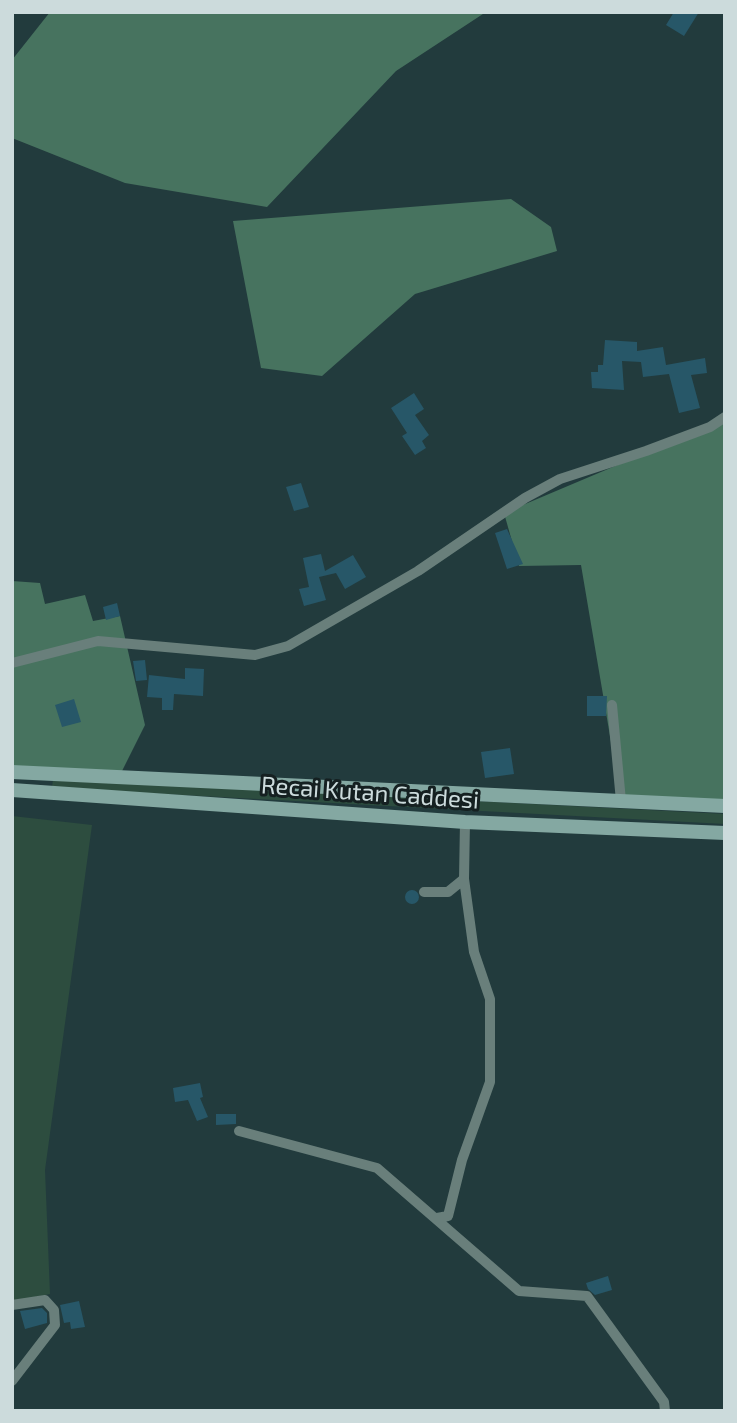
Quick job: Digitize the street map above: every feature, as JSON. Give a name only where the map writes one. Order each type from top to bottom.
[{"type":"main road","name":"Recai Kutan Caddesi","points":[[12,772],[725,806]]},
{"type":"main road","name":"Recai Kutan Caddesi","points":[[12,790],[465,822],[725,833]]},
{"type":"street","points":[[12,663],[98,641],[255,654],[288,646],[418,571],[525,498],[560,479],[710,427],[725,417]]},
{"type":"street","points":[[612,705],[621,801]]},
{"type":"street","points":[[437,1217],[448,1216],[462,1160],[490,1082],[490,999],[474,952],[464,879],[465,822]]},
{"type":"street","points":[[424,892],[448,892],[464,879]]},
{"type":"street","points":[[239,1131],[377,1168],[437,1217],[519,1291],[587,1296],[664,1402],[665,1411]]},
{"type":"street","points":[[12,1305],[45,1300],[54,1310],[55,1325],[12,1381]]},
{"type":"green space","points":[[50,12],[486,12],[396,71],[267,207],[125,183],[12,138],[12,60]]},
{"type":"green space","points":[[511,199],[551,227],[557,251],[415,294],[322,376],[261,368],[233,221]]},
{"type":"green space","points":[[725,415],[725,806],[621,801],[581,565],[519,566],[504,513],[679,439]]},
{"type":"green space","points":[[12,581],[40,583],[45,604],[85,595],[93,621],[120,616],[145,725],[119,777],[12,772]]},
{"type":"green space","points":[[53,779],[725,814],[725,824],[52,788]]},
{"type":"green space","points":[[12,816],[92,825],[45,1170],[50,1294],[12,1302]]},
{"type":"building","points":[[674,12],[699,12],[684,36],[666,25]]},
{"type":"building","points":[[605,340],[637,342],[637,351],[663,347],[666,365],[705,358],[707,373],[691,375],[700,408],[679,413],[669,374],[643,377],[641,362],[622,361],[624,390],[592,388],[591,372],[598,372],[598,365],[603,365]]},
{"type":"building","points":[[414,393],[424,409],[415,415],[429,435],[422,441],[426,448],[415,455],[402,436],[407,433],[391,408]]},
{"type":"building","points":[[301,483],[309,507],[294,511],[286,487]]},
{"type":"building","points":[[507,529],[523,564],[507,569],[495,533]]},
{"type":"building","points":[[321,554],[325,571],[353,555],[366,577],[345,589],[336,573],[319,577],[326,600],[304,606],[299,589],[309,587],[303,558]]},
{"type":"building","points":[[117,603],[120,616],[106,620],[103,607]]},
{"type":"building","points":[[145,660],[147,680],[136,681],[133,661]]},
{"type":"building","points":[[185,668],[204,669],[203,696],[174,694],[173,710],[162,710],[162,698],[147,697],[149,675],[185,679]]},
{"type":"building","points":[[587,696],[607,696],[606,716],[587,716]]},
{"type":"building","points":[[74,699],[81,722],[62,727],[55,705]]},
{"type":"building","points":[[510,748],[514,774],[485,778],[481,752]]},
{"type":"building","points":[[409,890],[415,890],[419,897],[415,904],[409,904],[405,900],[405,894]]},
{"type":"building","points":[[200,1083],[203,1097],[200,1098],[208,1117],[197,1121],[188,1100],[175,1102],[173,1088]]},
{"type":"building","points":[[216,1114],[236,1114],[236,1124],[216,1125]]},
{"type":"building","points":[[608,1276],[612,1290],[595,1295],[588,1289],[586,1283]]},
{"type":"building","points":[[79,1301],[85,1327],[71,1329],[70,1322],[64,1323],[60,1305]]},
{"type":"building","points":[[42,1308],[47,1313],[47,1323],[25,1329],[20,1311]]}]
